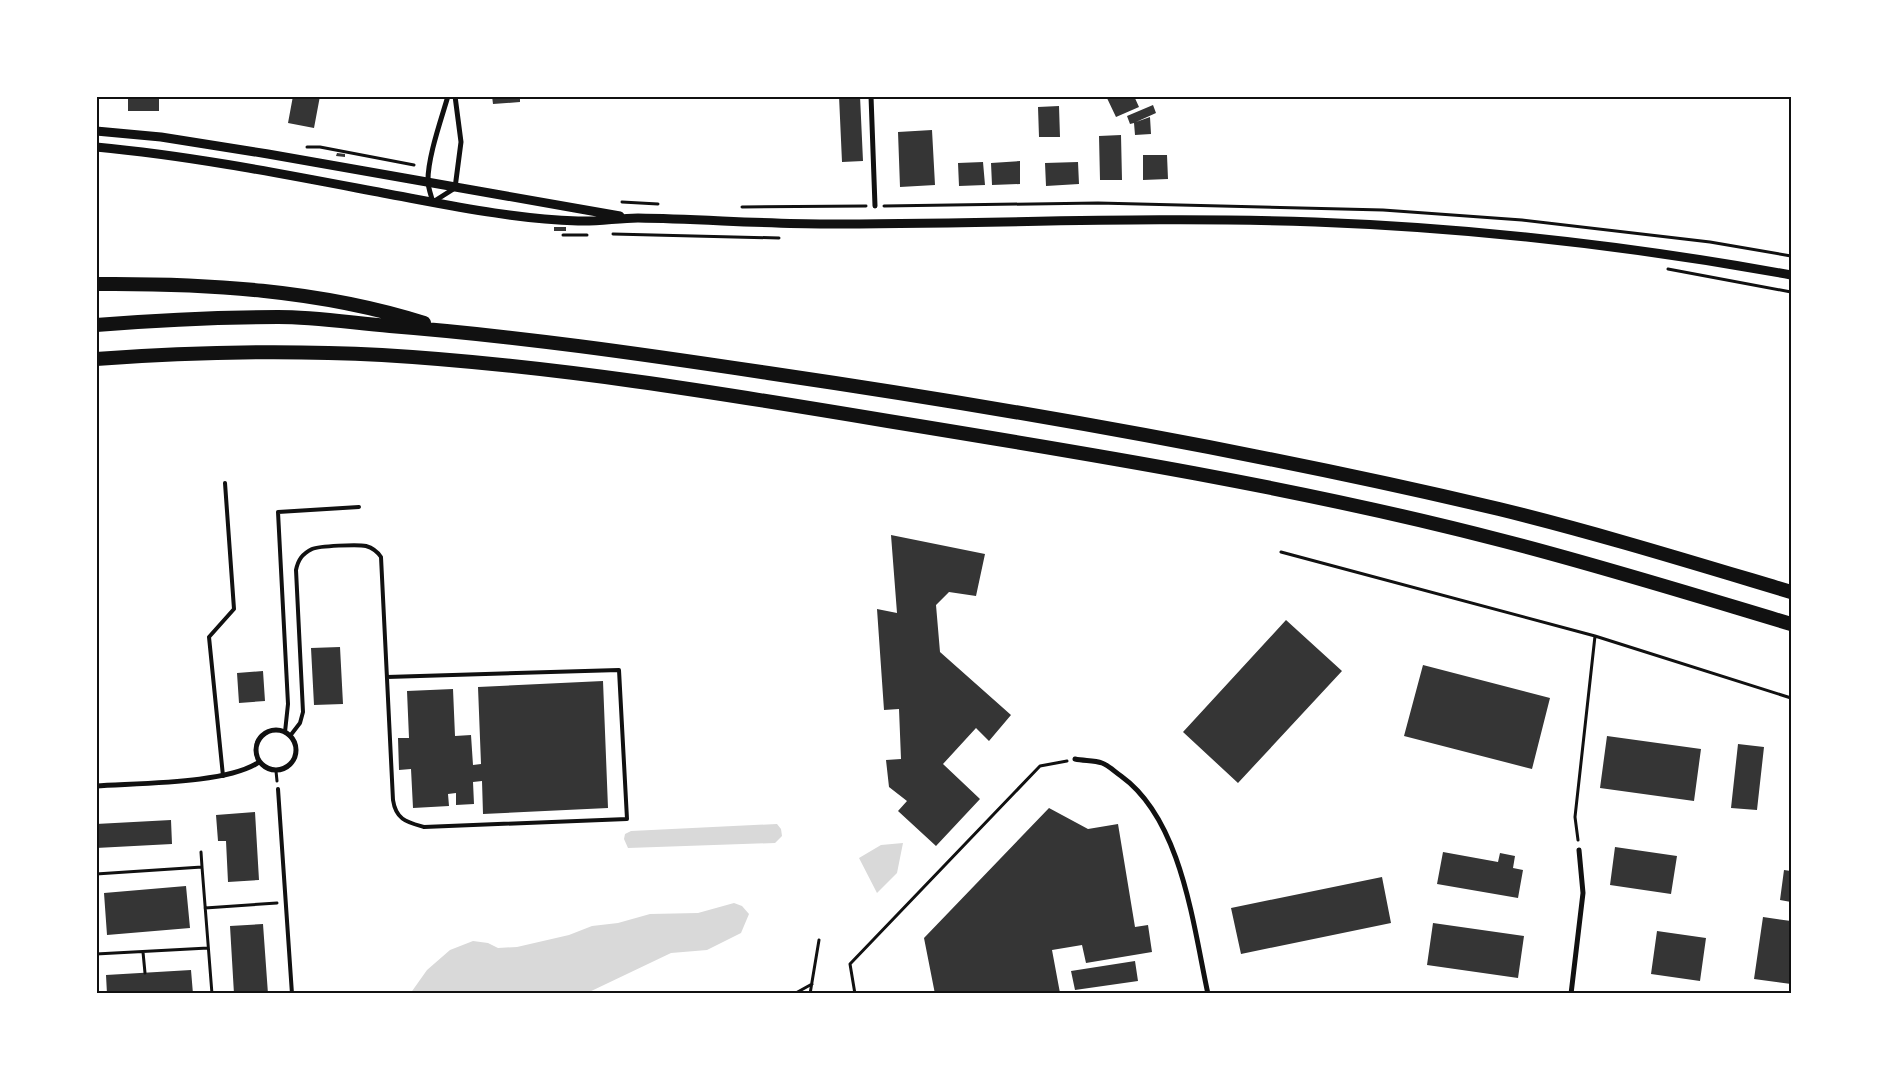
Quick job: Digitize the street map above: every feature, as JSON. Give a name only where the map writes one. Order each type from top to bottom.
[{"type":"highway","points":[[96,284],[218,287],[315,298],[384,310],[449,330]]},
{"type":"highway","points":[[96,325],[188,319],[282,317],[449,330],[580,345],[836,383],[1199,445],[1352,476],[1504,510],[1651,550],[1791,592]]},
{"type":"highway","points":[[96,359],[187,353],[268,352],[383,355],[495,365],[725,394],[1046,447],[1346,505],[1497,539],[1644,579],[1791,624]]},
{"type":"street","points":[[433,202],[428,183],[437,132],[448,96]]},
{"type":"street","points":[[455,96],[461,142],[455,188]]},
{"type":"street","points":[[871,96],[876,206]]},
{"type":"street","points":[[96,131],[207,144],[635,218]]},
{"type":"street","points":[[96,147],[196,158],[433,202],[494,212],[581,222],[635,218],[818,224],[1098,220],[1313,222],[1452,229],[1539,238],[1627,248],[1791,275]]},
{"type":"street","points":[[433,202],[455,188]]},
{"type":"street","points":[[272,730],[285,732],[290,736],[294,741],[296,755],[289,766],[276,771],[264,767],[259,762],[255,749],[260,737],[272,730]]},
{"type":"street","points":[[1075,759],[1103,763],[1131,784],[1150,803],[1184,884],[1199,943],[1208,994]]},
{"type":"street","points":[[96,786],[223,776],[250,768],[259,762]]},
{"type":"street","points":[[1571,994],[1584,893],[1579,850]]},
{"type":"lane","points":[[223,776],[209,637],[234,609],[225,483]]},
{"type":"lane","points":[[285,732],[288,704],[278,512],[359,507]]},
{"type":"lane","points":[[290,736],[300,723],[303,712],[296,570],[298,562],[303,555],[314,548],[364,545],[375,549],[381,556],[392,800],[394,811],[399,818],[424,827],[627,819],[620,670],[387,677]]},
{"type":"lane","points":[[278,789],[292,994]]},
{"type":"path","points":[[621,202],[668,204]]},
{"type":"path","points":[[733,208],[876,206]]},
{"type":"path","points":[[1658,268],[1791,292]]},
{"type":"path","points":[[1280,552],[1595,636],[1791,698]]},
{"type":"path","points":[[1579,850],[1576,817],[1595,636]]},
{"type":"path","points":[[855,994],[850,964],[1040,766],[1075,759]]},
{"type":"path","points":[[201,852],[212,994]]},
{"type":"path","points":[[96,874],[202,867]]},
{"type":"path","points":[[205,908],[286,903]]},
{"type":"path","points":[[810,994],[819,940]]},
{"type":"path","points":[[96,954],[208,948]]},
{"type":"path","points":[[143,952],[145,973]]},
{"type":"path","points":[[794,994],[812,984]]},
{"type":"shaded area","points":[[777,824],[781,829],[782,836],[775,843],[628,848],[624,839],[625,834],[631,831]]},
{"type":"shaded area","points":[[903,843],[897,873],[877,893],[859,858],[881,845]]},
{"type":"shaded area","points":[[734,903],[742,906],[749,914],[741,933],[707,950],[671,953],[585,994],[410,994],[427,970],[450,950],[473,941],[488,943],[498,948],[517,947],[569,935],[592,926],[618,923],[650,914],[698,913]]},
{"type":"building","points":[[128,96],[159,96],[159,111],[128,111]]},
{"type":"building","points":[[293,96],[320,96],[314,128],[288,123]]},
{"type":"building","points":[[492,96],[520,96],[520,102],[493,104]]},
{"type":"building","points":[[839,96],[860,96],[863,161],[842,162]]},
{"type":"building","points":[[1106,96],[1134,96],[1139,107],[1116,117]]},
{"type":"building","points":[[1153,105],[1156,113],[1136,122],[1150,117],[1151,134],[1135,135],[1134,123],[1130,124],[1127,116]]},
{"type":"building","points":[[1059,106],[1060,137],[1039,137],[1038,107]]},
{"type":"building","points":[[932,130],[935,185],[900,187],[898,132]]},
{"type":"building","points":[[1121,135],[1122,180],[1100,180],[1099,136]]},
{"type":"building","points":[[337,153],[345,154],[345,157],[336,156]]},
{"type":"building","points":[[1143,155],[1167,155],[1168,179],[1143,180]]},
{"type":"building","points":[[1020,161],[1020,184],[992,185],[991,163]]},
{"type":"building","points":[[983,162],[985,185],[959,186],[958,163]]},
{"type":"building","points":[[1078,162],[1079,184],[1046,186],[1045,163]]},
{"type":"building","points":[[554,227],[566,227],[566,231],[554,231]]},
{"type":"building","points":[[891,535],[985,554],[976,596],[949,592],[936,605],[940,652],[1011,715],[989,741],[976,728],[943,764],[980,799],[936,846],[898,811],[907,801],[889,787],[886,760],[901,759],[899,709],[884,710],[877,609],[897,613]]},
{"type":"building","points":[[1286,620],[1342,671],[1238,783],[1183,732]]},
{"type":"building","points":[[340,647],[343,704],[314,705],[311,648]]},
{"type":"building","points":[[1423,665],[1550,698],[1532,769],[1404,736]]},
{"type":"building","points":[[263,671],[265,701],[239,703],[237,673]]},
{"type":"building","points":[[603,681],[608,808],[483,814],[482,781],[473,782],[474,804],[456,805],[456,793],[448,794],[449,806],[413,808],[411,769],[399,770],[398,738],[409,738],[407,691],[453,689],[455,736],[471,735],[473,765],[481,764],[478,687]]},
{"type":"building","points":[[1607,736],[1701,749],[1694,801],[1600,788]]},
{"type":"building","points":[[1738,744],[1764,747],[1757,810],[1731,808]]},
{"type":"building","points":[[1049,808],[1088,829],[1118,824],[1135,927],[1148,925],[1152,952],[1086,963],[1082,945],[1052,950],[1060,993],[935,994],[924,938]]},
{"type":"building","points":[[255,812],[259,880],[228,882],[226,841],[218,841],[216,815]]},
{"type":"building","points":[[171,820],[172,844],[96,848],[96,824]]},
{"type":"building","points":[[1615,847],[1677,856],[1671,894],[1610,885]]},
{"type":"building","points":[[1443,852],[1498,862],[1500,853],[1515,856],[1513,868],[1523,870],[1518,898],[1437,884]]},
{"type":"building","points":[[1784,870],[1791,871],[1791,902],[1780,900]]},
{"type":"building","points":[[1382,877],[1391,923],[1241,954],[1231,908]]},
{"type":"building","points":[[186,886],[190,928],[107,935],[104,893]]},
{"type":"building","points":[[1763,917],[1791,921],[1791,984],[1754,979]]},
{"type":"building","points":[[1433,923],[1524,936],[1518,978],[1427,965]]},
{"type":"building","points":[[263,924],[268,994],[234,994],[230,926]]},
{"type":"building","points":[[1657,931],[1706,938],[1700,981],[1651,974]]},
{"type":"building","points":[[1135,961],[1138,981],[1075,990],[1071,971]]},
{"type":"building","points":[[191,970],[193,994],[107,994],[106,975]]}]
